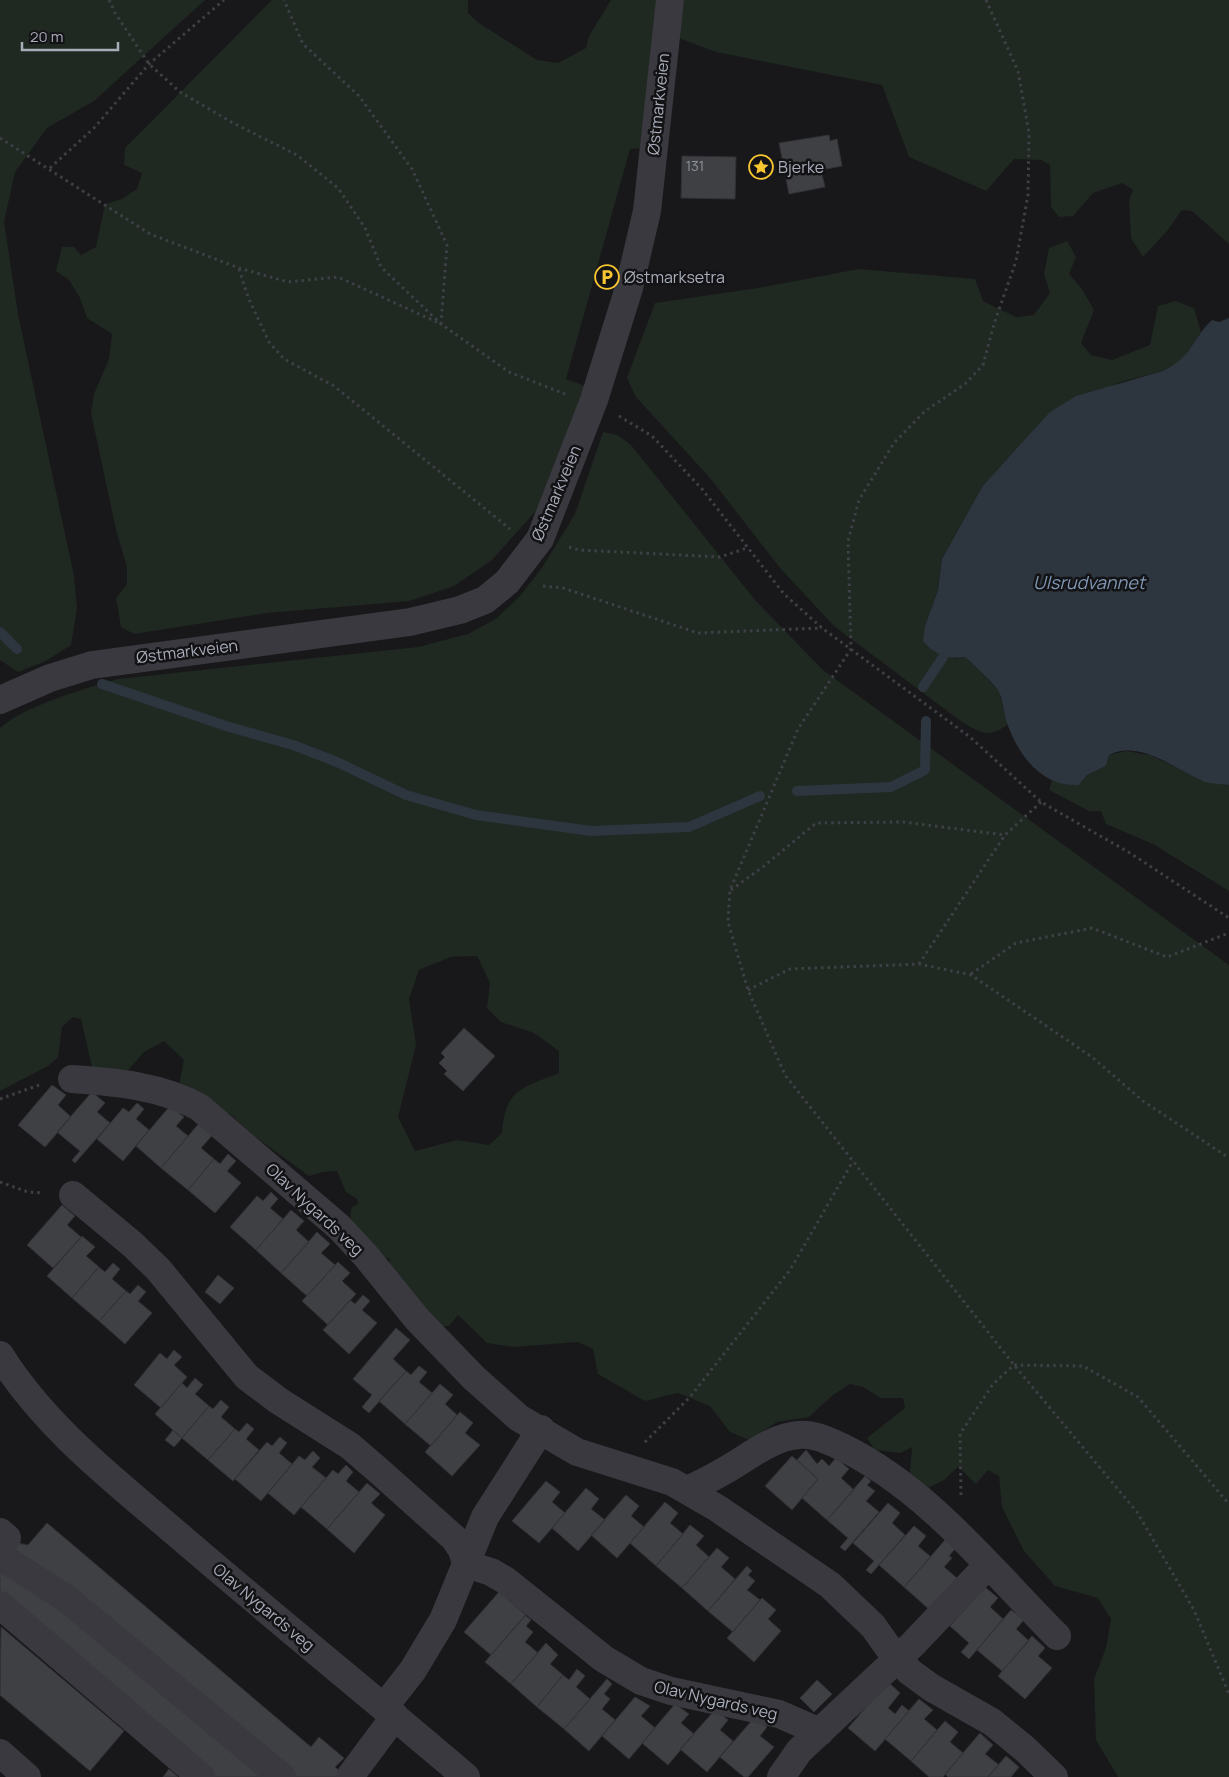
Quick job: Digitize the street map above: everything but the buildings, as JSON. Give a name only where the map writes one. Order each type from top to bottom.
[{"type":"street","name":"Østmarkveien","points":[[0,700],[50,678],[92,665],[410,622],[460,610],[485,600],[507,582],[540,539],[594,400],[629,288],[648,210],[670,0]]},
{"type":"street","name":"Olav Nygards veg","points":[[72,1079],[108,1081],[148,1088],[172,1094],[199,1106],[339,1227],[366,1256],[417,1319],[474,1378],[519,1418],[577,1452],[658,1478],[687,1490],[830,1585],[873,1626],[910,1672],[932,1688],[972,1709],[1008,1734],[1054,1777]]},
{"type":"street","points":[[73,1195],[152,1262],[247,1377],[279,1402],[350,1446],[380,1471],[454,1538],[462,1550],[466,1564]]},
{"type":"street","name":"Olav Nygards veg","points":[[0,1355],[38,1408],[78,1449],[232,1582],[466,1777]]},
{"type":"street","points":[[351,1775],[390,1712],[442,1620],[484,1517],[540,1429]]},
{"type":"street","points":[[687,1490],[777,1440],[800,1434],[816,1437],[856,1454],[910,1491],[962,1539],[1057,1636]]},
{"type":"street","points":[[2,1542],[67,1599],[282,1777]]},
{"type":"street","name":"Olav Nygards veg","points":[[466,1564],[492,1572],[505,1580],[604,1659],[641,1681],[671,1691],[779,1714],[820,1732]]},
{"type":"street","points":[[782,1777],[799,1751],[898,1659],[988,1565]]},
{"type":"street","points":[[0,1605],[201,1777]]},
{"type":"street","points":[[0,1753],[27,1777]]},
{"type":"path","points":[[109,0],[115,14],[149,64],[180,92],[233,123],[297,155],[338,188],[365,228],[380,267],[441,324],[509,372],[560,393],[594,400],[652,436],[702,489],[784,594],[822,628],[970,738],[1041,802],[1130,853],[1229,918]]},
{"type":"path","points":[[50,168],[94,128],[149,64],[224,0]]},
{"type":"path","points":[[284,0],[303,44],[359,96],[412,169],[447,245],[441,324]]},
{"type":"path","points":[[986,0],[1018,72],[1029,133],[1028,195],[1016,261],[994,324],[983,365],[965,384],[926,412],[894,443],[859,500],[848,541],[850,649],[798,729],[730,890],[728,922],[748,990],[786,1075],[1014,1365],[1137,1512],[1194,1610],[1229,1694]]},
{"type":"path","points":[[0,138],[50,168],[150,234],[239,268],[288,282],[338,277],[441,324]]},
{"type":"path","points":[[239,268],[248,297],[269,342],[284,360],[334,386],[506,527],[579,550],[720,557],[747,548]]},
{"type":"path","points":[[507,582],[563,588],[698,633],[822,628]]},
{"type":"path","points":[[919,964],[1005,835],[1041,802]]},
{"type":"path","points":[[730,890],[764,866],[816,822],[903,822],[1005,835]]},
{"type":"path","points":[[970,974],[1016,943],[1092,928],[1167,957],[1229,932]]},
{"type":"path","points":[[748,990],[790,969],[919,964],[970,974],[1092,1057],[1144,1101],[1229,1158]]},
{"type":"path","points":[[0,1099],[54,1080],[72,1079]]},
{"type":"path","points":[[619,1467],[690,1397],[790,1270],[853,1161]]},
{"type":"path","points":[[0,1182],[28,1192],[73,1195]]},
{"type":"path","points":[[962,1539],[960,1434],[993,1384],[1014,1365],[1083,1366],[1138,1397],[1229,1504]]},
{"type":"shaded area","points":[[0,0],[205,0],[94,101],[47,128],[15,172],[4,222],[18,314],[74,576],[77,608],[71,645],[46,661],[18,672],[0,660]]},
{"type":"shaded area","points":[[272,0],[468,0],[468,13],[479,23],[537,60],[558,63],[586,48],[589,36],[611,0],[658,0],[641,148],[630,149],[566,379],[585,386],[536,511],[491,561],[454,586],[410,601],[267,613],[134,634],[121,627],[116,598],[127,584],[127,567],[116,530],[91,413],[94,394],[109,359],[112,334],[87,318],[80,298],[69,280],[56,271],[62,247],[74,247],[81,255],[96,247],[105,204],[122,199],[137,189],[142,173],[124,165],[125,148]]},
{"type":"shaded area","points":[[684,0],[1229,0],[1229,244],[1192,211],[1182,210],[1167,231],[1143,257],[1131,238],[1129,200],[1133,190],[1122,183],[1093,193],[1073,216],[1059,217],[1051,207],[1050,165],[1041,160],[1014,159],[986,191],[909,157],[882,85],[716,52],[679,38]]},
{"type":"shaded area","points":[[1067,241],[1076,257],[1069,274],[1082,289],[1094,310],[1081,343],[1091,355],[1112,360],[1150,345],[1158,306],[1176,301],[1194,308],[1201,332],[1180,362],[1163,371],[1117,383],[982,487],[942,559],[938,590],[925,626],[955,659],[965,657],[999,691],[1007,725],[994,732],[985,733],[962,722],[834,626],[780,568],[710,478],[636,397],[627,378],[655,303],[758,288],[859,269],[975,279],[983,301],[1016,317],[1034,315],[1050,293],[1044,274],[1049,248]]},
{"type":"shaded area","points":[[603,432],[618,435],[631,445],[756,601],[823,670],[1229,965],[1229,1777],[1118,1777],[1096,1740],[1094,1679],[1106,1648],[1111,1619],[1098,1598],[1055,1586],[1024,1551],[1002,1507],[999,1476],[988,1470],[976,1484],[958,1467],[944,1480],[920,1492],[909,1485],[912,1447],[901,1453],[875,1450],[867,1438],[905,1408],[903,1398],[881,1398],[863,1387],[850,1384],[833,1395],[809,1417],[777,1422],[749,1440],[730,1432],[710,1406],[678,1393],[645,1401],[598,1374],[593,1349],[578,1342],[514,1347],[487,1343],[458,1315],[449,1326],[424,1326],[386,1270],[390,1262],[389,1258],[377,1259],[353,1229],[351,1222],[352,1207],[358,1204],[357,1199],[346,1192],[337,1171],[309,1176],[249,1132],[230,1114],[204,1109],[179,1085],[184,1060],[164,1041],[144,1052],[122,1077],[92,1067],[81,1019],[73,1017],[62,1027],[58,1057],[48,1066],[0,1091],[0,728],[24,712],[39,705],[118,679],[418,647],[468,634],[497,618],[520,596],[543,566],[575,514]],"holes":[[[477,956],[490,983],[487,1008],[501,1022],[534,1033],[559,1051],[559,1073],[525,1087],[518,1092],[507,1107],[502,1133],[489,1145],[457,1140],[415,1151],[398,1117],[416,1045],[409,999],[419,970],[451,957]]]},
{"type":"shaded area","points":[[1126,751],[1150,755],[1207,782],[1229,785],[1229,891],[1153,844],[1106,824],[1101,811],[1089,811],[1049,790],[1052,780],[1079,785],[1087,775],[1106,766],[1109,755]]},
{"type":"water","name":"Ulsrudvannet","points":[[1229,318],[1229,785],[1205,782],[1158,758],[1133,751],[1121,751],[1109,755],[1106,766],[1087,775],[1079,785],[1054,781],[1034,768],[1019,749],[1006,722],[999,692],[989,680],[965,657],[952,658],[941,655],[923,641],[925,626],[938,590],[942,559],[982,487],[1050,412],[1076,396],[1163,371],[1173,366],[1186,354],[1212,320],[1219,322]]},
{"type":"waterway","points":[[0,632],[17,649]]},
{"type":"waterway","points":[[923,687],[943,657]]},
{"type":"waterway","points":[[102,684],[226,726],[293,745],[337,762],[406,795],[476,815],[591,831],[689,827],[760,796]]},
{"type":"waterway","points":[[797,791],[891,787],[925,770],[926,721]]},
{"type":"place","name":"Bjerke","points":[[761,167]]},
{"type":"place","name":"Østmarksetra","points":[[607,277]]}]
